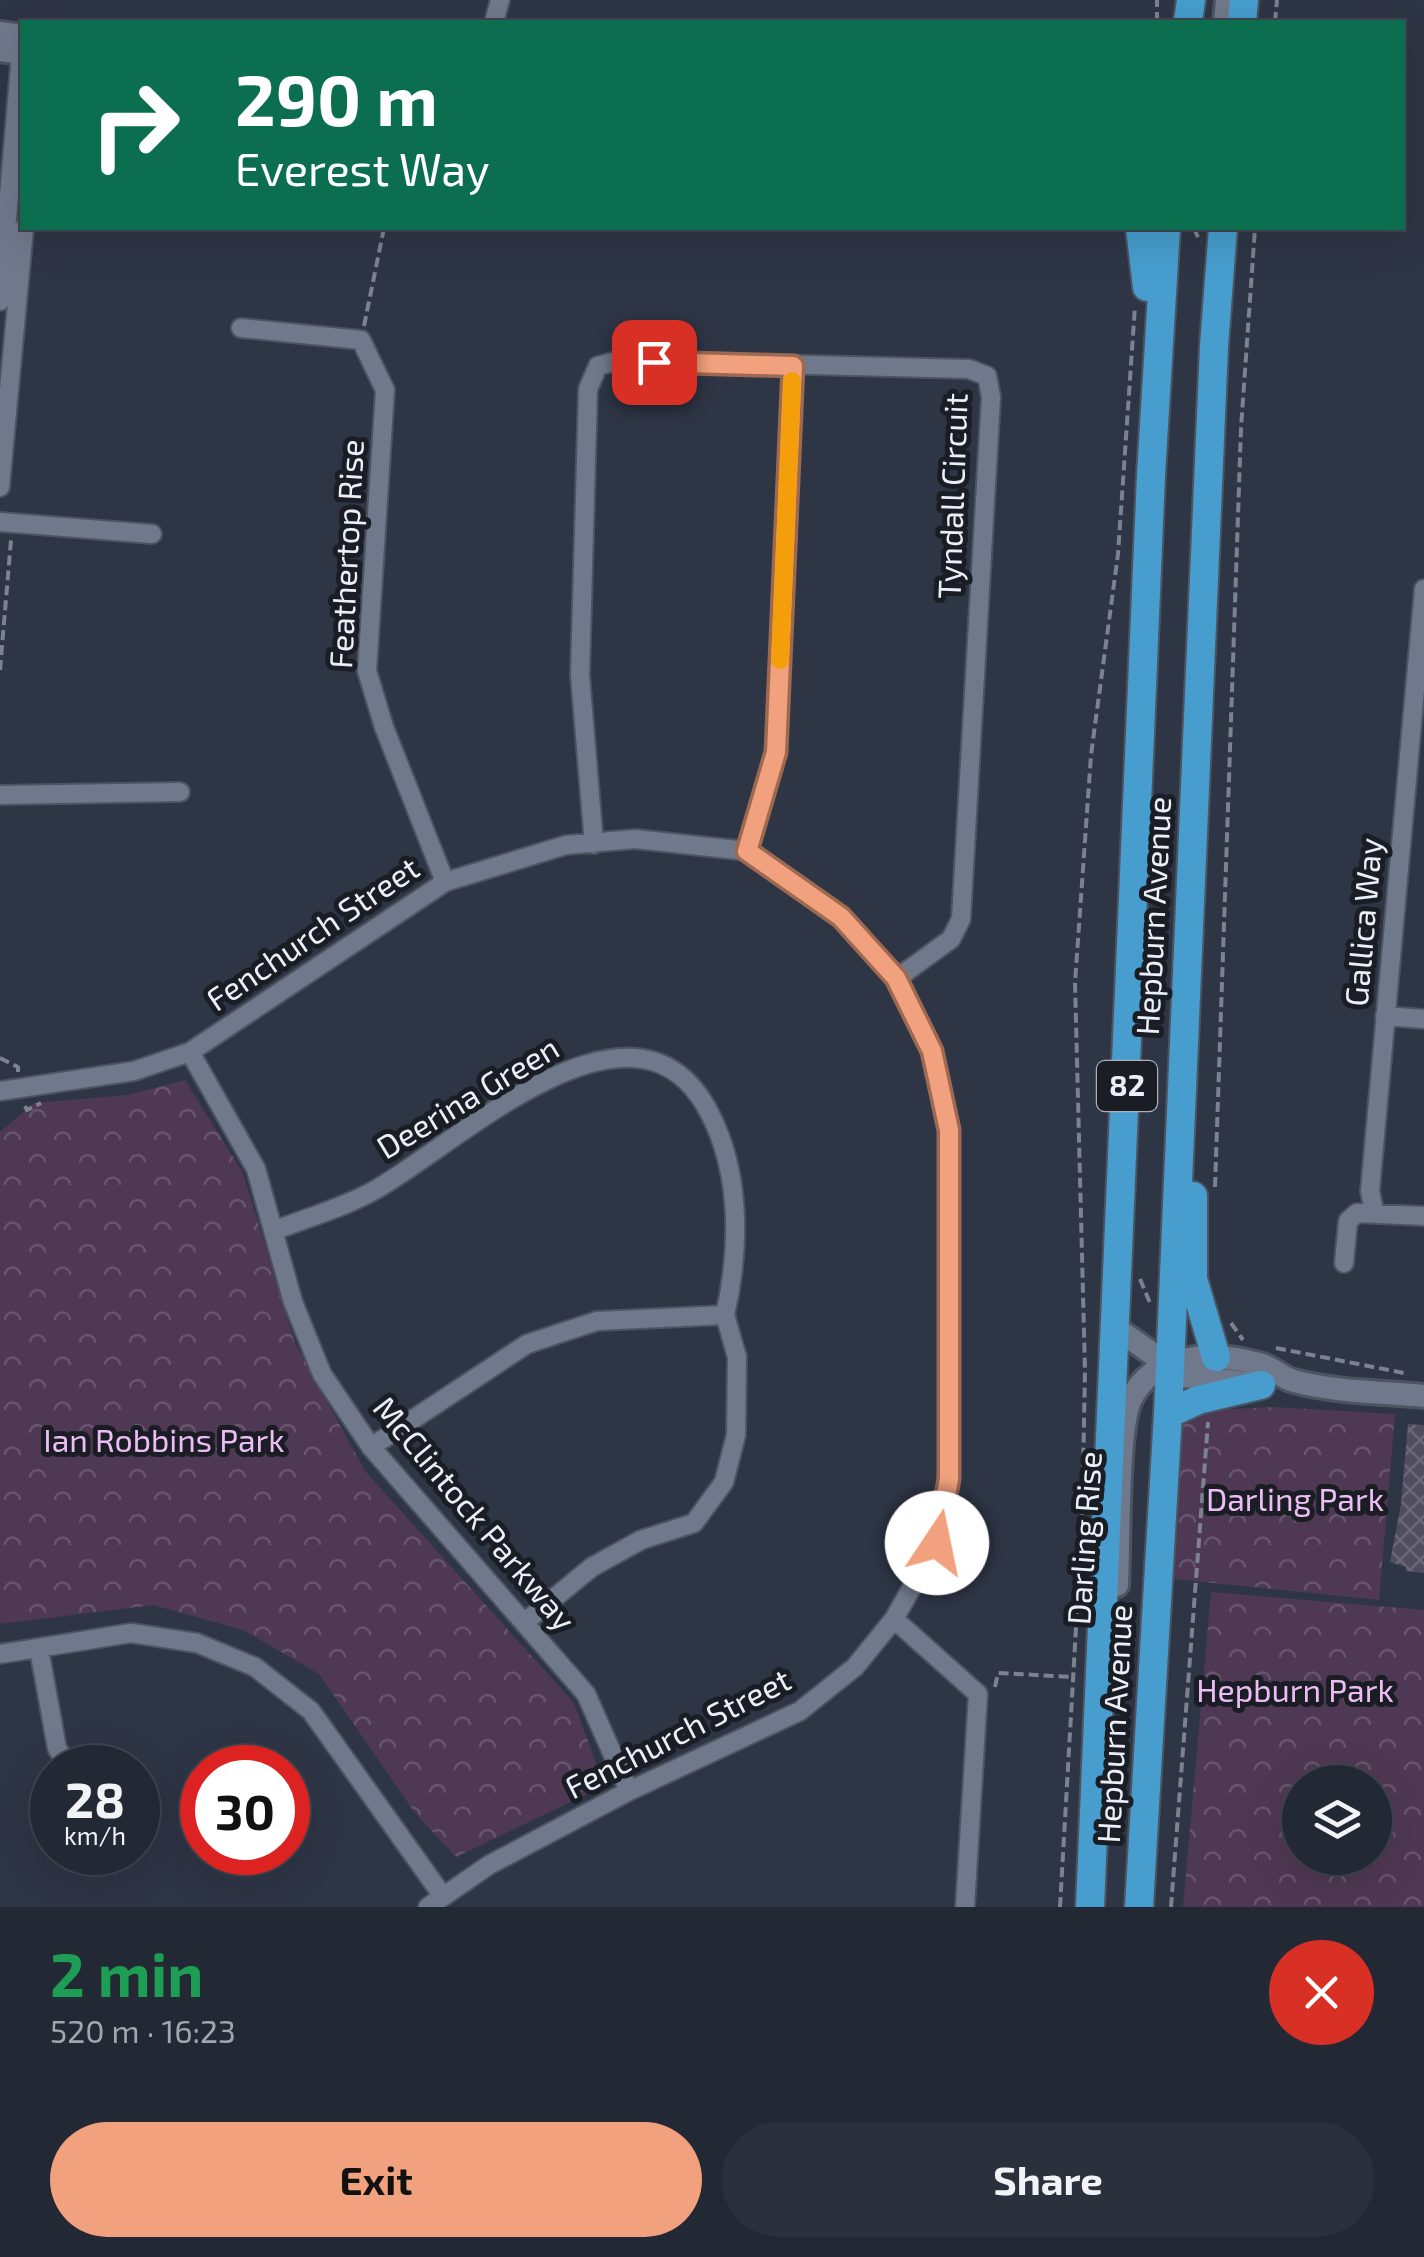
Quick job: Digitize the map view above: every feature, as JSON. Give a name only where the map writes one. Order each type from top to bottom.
[{"type":"main road","points":[[1140,230],[1146,286],[1138,415],[1140,451],[1150,476]]},
{"type":"main road","name":"Hepburn Avenue","points":[[1090,1907],[1086,1672],[1117,1329],[1150,476],[1166,230]]},
{"type":"main road","name":"Hepburn Avenue","points":[[1139,1907],[1168,1414],[1167,1366],[1214,346],[1223,230]]},
{"type":"main road","points":[[1183,1046],[1192,1084],[1193,1279],[1216,1320],[1216,1358]]},
{"type":"main road","points":[[1168,1414],[1198,1400],[1261,1385]]},
{"type":"street","points":[[0,33],[18,46],[0,300]]},
{"type":"street","points":[[0,487],[24,230]]},
{"type":"street","points":[[241,328],[361,340]]},
{"type":"street","name":"Feathertop Rise","points":[[361,340],[385,390],[367,671],[384,727],[445,882]]},
{"type":"street","name":"Tyndall Circuit","points":[[594,844],[580,676],[588,389],[598,366],[620,360],[969,370],[986,376],[992,397],[962,919],[951,938],[896,978]]},
{"type":"street","points":[[747,851],[776,752],[793,366]]},
{"type":"street","points":[[0,522],[152,534]]},
{"type":"street","name":"Gallica Way","points":[[1374,1211],[1370,1191],[1386,1016],[1415,792],[1424,589]]},
{"type":"street","points":[[0,795],[180,792]]},
{"type":"street","name":"Fenchurch Street","points":[[10,1090],[134,1072],[190,1052],[445,882],[566,845],[635,839],[747,851],[841,917],[896,978],[932,1051],[949,1130],[949,1479],[937,1543],[894,1619],[855,1668],[800,1710],[629,1790],[490,1864],[436,1901]]},
{"type":"street","points":[[1386,1016],[1424,1019]]},
{"type":"street","name":"McClintock Parkway","points":[[190,1052],[256,1169],[293,1302],[322,1374],[371,1447],[586,1694],[629,1790]]},
{"type":"street","name":"Deerina Green","points":[[276,1230],[372,1192],[540,1083],[586,1062],[619,1055],[649,1058],[700,1093],[729,1161],[732,1282],[724,1315]]},
{"type":"street","points":[[1344,1264],[1348,1222],[1357,1213],[1424,1216]]},
{"type":"street","points":[[371,1447],[528,1344],[597,1321],[724,1315],[738,1356],[736,1435],[724,1482],[694,1523],[641,1540],[592,1567],[525,1622]]},
{"type":"street","points":[[1117,1329],[1184,1376],[1261,1385],[1292,1381],[1424,1396]]},
{"type":"street","points":[[1167,1366],[1185,1356],[1216,1358],[1262,1364],[1292,1381]]},
{"type":"street","name":"Darling Rise","points":[[1086,1672],[1109,1652],[1116,1612],[1124,1428],[1130,1401],[1143,1384],[1167,1366]]},
{"type":"street","points":[[894,1619],[978,1694],[966,1907]]},
{"type":"street","points":[[0,1654],[131,1633],[197,1643],[255,1667],[311,1711],[436,1901]]},
{"type":"street","points":[[39,1648],[56,1745]]},
{"type":"path","points":[[361,340],[384,230]]},
{"type":"path","points":[[1215,1192],[1241,428],[1255,230]]},
{"type":"path","points":[[1060,1907],[1086,1672],[1075,982],[1091,756],[1118,554],[1135,291]]},
{"type":"path","points":[[0,1058],[18,1066],[10,1090],[27,1110],[48,1099]]},
{"type":"path","points":[[1216,1320],[1253,1343]]},
{"type":"path","points":[[1263,1346],[1406,1374]]},
{"type":"path","points":[[1171,1907],[1208,1421],[1198,1400]]},
{"type":"path","points":[[978,1715],[989,1710],[998,1673],[1086,1672]]},
{"type":"green space","name":"Ian Robbins Park","points":[[185,1080],[243,1173],[295,1343],[365,1471],[574,1703],[600,1774],[585,1795],[456,1857],[415,1813],[319,1674],[243,1630],[153,1605],[0,1624],[0,1132],[34,1103],[127,1095]]},
{"type":"green space","name":"Darling Park","points":[[1273,1407],[1395,1414],[1379,1600],[1174,1579],[1182,1421],[1213,1410]]},
{"type":"green space","name":"Hepburn Park","points":[[1211,1592],[1424,1610],[1424,1907],[1183,1907]]},
{"type":"building","points":[[1408,1424],[1424,1425],[1424,1573],[1406,1571],[1406,1567],[1390,1562],[1401,1504]]},
{"type":"slow traffic","points":[[780,660],[792,381]]},
{"type":"route","points":[[654,362],[793,366],[776,752],[747,851],[841,917],[896,978],[932,1051],[949,1130],[949,1479],[937,1543]]}]
